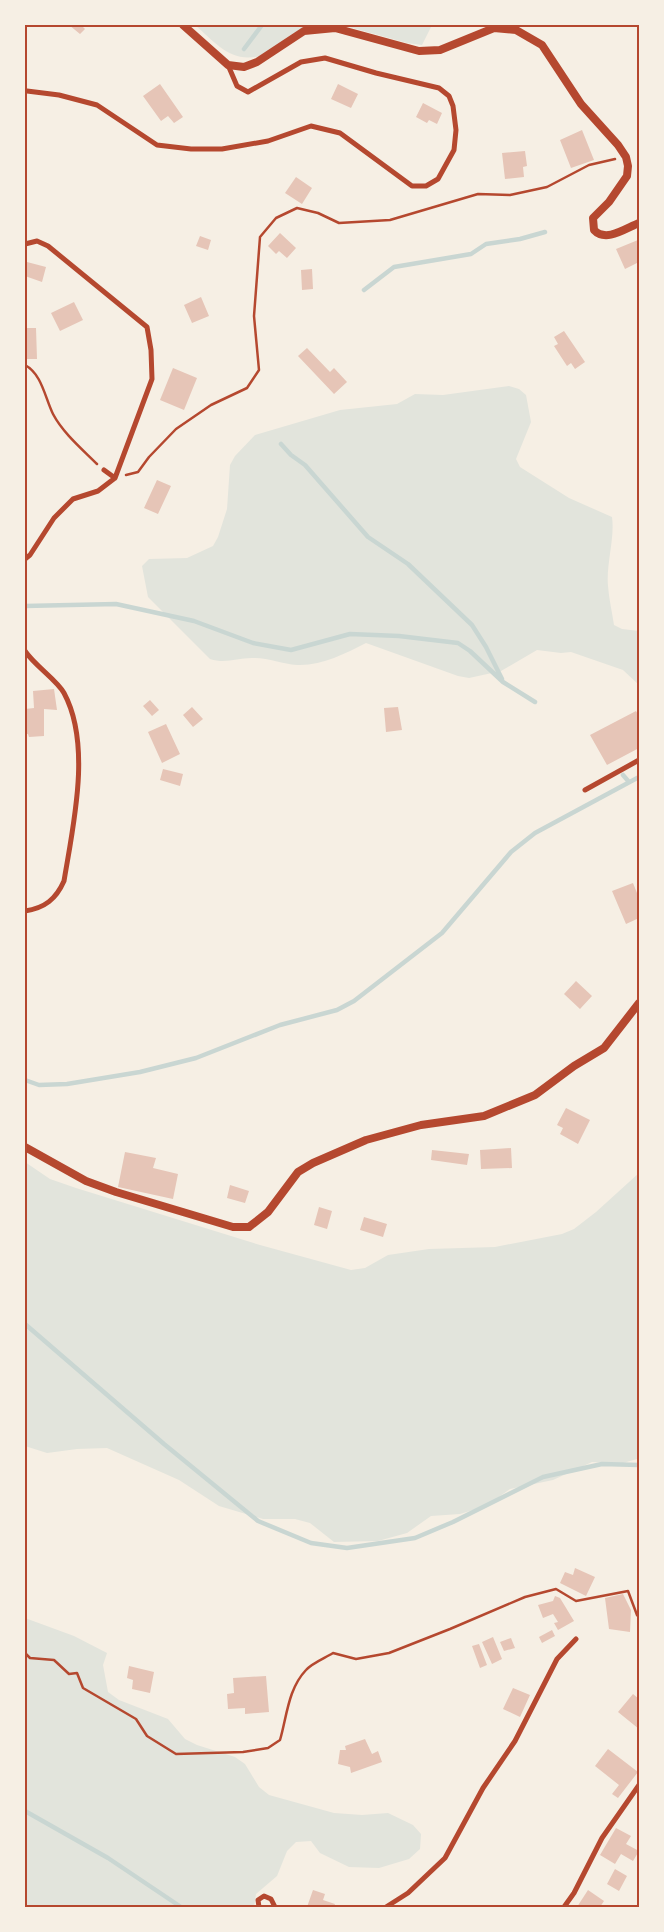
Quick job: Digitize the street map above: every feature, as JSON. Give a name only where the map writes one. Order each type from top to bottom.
[{"type":"street","points":[[27,91],[59,95],[97,105],[157,145],[191,149],[222,149],[268,141],[311,126],[340,133],[412,186],[426,186],[438,179],[454,150],[456,130],[454,106],[449,96],[439,88],[376,73],[325,58],[301,62],[248,92],[237,86],[228,65],[183,25]]},
{"type":"street","points":[[228,65],[244,67],[257,62],[304,32],[335,28],[419,51],[440,50],[494,28],[516,30],[542,45],[581,104],[618,145],[626,157],[628,166],[627,176],[609,202],[593,218],[592,227],[596,234],[604,236],[639,223]]},
{"type":"street","points":[[25,244],[37,241],[48,246],[147,327],[151,350],[152,379],[115,478],[98,491],[72,499],[54,518],[25,559]]},
{"type":"street","points":[[104,470],[115,478]]},
{"type":"street","points":[[25,651],[31,660],[63,692],[75,725],[79,785],[64,881],[59,893],[50,902],[39,908],[25,911]]},
{"type":"street","points":[[585,790],[639,760]]},
{"type":"street","points":[[25,1147],[86,1181],[116,1192],[233,1227],[249,1226],[268,1212],[298,1172],[313,1163],[366,1140],[422,1125],[484,1116],[535,1095],[574,1066],[604,1048],[639,1003]]},
{"type":"street","points":[[386,1907],[408,1893],[445,1858],[483,1788],[515,1741],[557,1659],[576,1639]]},
{"type":"street","points":[[564,1907],[574,1893],[602,1838],[639,1785]]},
{"type":"street","points":[[258,1907],[258,1900],[264,1896],[271,1899],[275,1907]]},
{"type":"path","points":[[115,478],[138,472],[149,457],[176,429],[211,405],[247,388],[259,370],[254,316],[260,236],[276,218],[297,208],[318,212],[339,223],[390,220],[478,194],[510,195],[547,187],[589,165],[626,157]]},
{"type":"path","points":[[25,365],[33,369],[54,416],[63,428],[104,470]]},
{"type":"path","points":[[25,1653],[30,1658],[54,1660],[69,1674],[77,1673],[83,1688],[136,1719],[147,1736],[176,1754],[243,1752],[268,1748],[280,1740],[286,1709],[298,1681],[307,1668],[333,1653],[356,1659],[388,1653],[525,1597],[556,1589],[576,1601],[628,1591],[638,1616]]},
{"type":"shaded area","points":[[195,25],[321,25],[260,56],[240,57],[224,50]]},
{"type":"shaded area","points":[[342,25],[432,25],[422,45],[407,43]]},
{"type":"shaded area","points":[[509,386],[519,389],[526,395],[531,422],[516,459],[520,467],[569,498],[612,517],[613,525],[608,569],[610,601],[614,625],[622,629],[639,631],[639,685],[623,670],[571,652],[561,653],[537,650],[501,671],[469,678],[458,676],[366,643],[333,658],[306,665],[258,658],[226,661],[210,659],[148,597],[142,566],[149,559],[187,558],[213,546],[227,509],[230,465],[235,456],[255,435],[340,410],[397,404],[415,394],[443,395]]},
{"type":"shaded area","points":[[25,1162],[50,1179],[76,1188],[260,1245],[351,1270],[365,1268],[388,1255],[429,1249],[495,1247],[562,1234],[574,1229],[596,1212],[639,1173],[639,1457],[623,1463],[592,1462],[553,1480],[510,1489],[486,1506],[460,1514],[431,1516],[407,1533],[378,1541],[334,1542],[310,1523],[295,1519],[263,1519],[219,1506],[179,1480],[107,1448],[47,1453],[25,1446]]},
{"type":"shaded area","points":[[25,1618],[74,1636],[107,1653],[103,1665],[108,1692],[119,1700],[168,1719],[185,1739],[197,1745],[235,1757],[245,1764],[259,1787],[269,1795],[334,1813],[362,1815],[388,1813],[413,1825],[421,1834],[420,1849],[409,1859],[379,1868],[349,1867],[320,1853],[311,1841],[296,1842],[287,1851],[277,1876],[256,1894],[254,1907],[25,1907]]},
{"type":"building","points":[[69,25],[81,25],[85,29],[80,34]]},
{"type":"building","points":[[160,84],[183,117],[174,123],[168,116],[161,121],[143,96]]},
{"type":"building","points":[[338,84],[358,94],[351,108],[331,99]]},
{"type":"building","points":[[423,103],[442,113],[437,124],[429,120],[427,123],[416,117]]},
{"type":"building","points":[[582,130],[594,160],[571,168],[560,140]]},
{"type":"building","points":[[525,151],[527,166],[523,167],[524,177],[505,179],[502,153]]},
{"type":"building","points":[[296,177],[312,188],[302,204],[285,193]]},
{"type":"building","points":[[280,233],[296,248],[287,258],[279,251],[276,254],[268,246]]},
{"type":"building","points":[[200,236],[211,240],[208,250],[196,246]]},
{"type":"building","points":[[638,240],[639,262],[625,269],[616,249]]},
{"type":"building","points":[[27,262],[46,267],[42,282],[25,276]]},
{"type":"building","points":[[312,269],[313,289],[302,290],[301,270]]},
{"type":"building","points":[[201,297],[209,316],[192,323],[184,305]]},
{"type":"building","points":[[74,302],[83,320],[60,331],[51,313]]},
{"type":"building","points":[[25,328],[36,328],[37,359],[25,359]]},
{"type":"building","points":[[564,331],[585,362],[575,369],[571,363],[567,366],[554,346],[558,344],[554,337]]},
{"type":"building","points":[[307,348],[330,372],[334,368],[347,382],[334,394],[298,356]]},
{"type":"building","points":[[173,368],[197,378],[184,410],[160,400]]},
{"type":"building","points":[[157,480],[171,486],[158,514],[144,508]]},
{"type":"building","points":[[54,689],[57,710],[44,709],[44,736],[29,737],[28,734],[25,734],[25,709],[34,708],[33,691]]},
{"type":"building","points":[[150,700],[159,710],[152,716],[143,706]]},
{"type":"building","points":[[192,707],[203,719],[193,727],[183,715]]},
{"type":"building","points":[[398,707],[402,730],[386,732],[384,708]]},
{"type":"building","points":[[636,711],[639,716],[639,748],[607,765],[590,735]]},
{"type":"building","points":[[166,724],[180,754],[162,763],[148,732]]},
{"type":"building","points":[[163,769],[183,774],[180,786],[160,780]]},
{"type":"building","points":[[633,883],[639,898],[639,918],[626,924],[612,891]]},
{"type":"building","points":[[576,981],[592,996],[580,1009],[564,994]]},
{"type":"building","points":[[566,1108],[590,1120],[578,1144],[560,1134],[563,1128],[557,1125]]},
{"type":"building","points":[[511,1148],[512,1168],[481,1169],[480,1150]]},
{"type":"building","points":[[432,1150],[469,1154],[467,1165],[431,1160]]},
{"type":"building","points":[[125,1152],[156,1158],[153,1168],[178,1174],[173,1199],[118,1187]]},
{"type":"building","points":[[230,1185],[249,1191],[245,1203],[227,1198]]},
{"type":"building","points":[[319,1207],[332,1211],[327,1229],[314,1225]]},
{"type":"building","points":[[364,1217],[387,1224],[383,1237],[360,1230]]},
{"type":"building","points":[[575,1568],[595,1577],[586,1596],[560,1583],[565,1572],[573,1575]]},
{"type":"building","points":[[623,1594],[631,1610],[630,1632],[609,1629],[605,1598]]},
{"type":"building","points":[[555,1596],[560,1598],[574,1621],[558,1630],[554,1623],[558,1622],[553,1614],[543,1618],[538,1605],[553,1601]]},
{"type":"building","points":[[552,1630],[555,1636],[542,1643],[539,1637]]},
{"type":"building","points":[[493,1637],[502,1659],[492,1664],[482,1642]]},
{"type":"building","points":[[511,1638],[515,1648],[504,1651],[500,1642]]},
{"type":"building","points":[[479,1644],[487,1665],[480,1668],[472,1646]]},
{"type":"building","points":[[129,1666],[154,1672],[150,1693],[132,1689],[133,1680],[127,1678]]},
{"type":"building","points":[[266,1676],[269,1712],[245,1714],[245,1708],[228,1709],[227,1694],[234,1693],[233,1678]]},
{"type":"building","points":[[513,1688],[530,1695],[520,1717],[503,1709]]},
{"type":"building","points":[[633,1694],[639,1699],[639,1729],[618,1712]]},
{"type":"building","points":[[365,1739],[372,1754],[378,1751],[382,1762],[351,1773],[350,1767],[338,1764],[340,1750],[346,1750],[345,1746]]},
{"type":"building","points":[[608,1749],[638,1772],[618,1798],[612,1794],[619,1785],[595,1766]]},
{"type":"building","points":[[616,1828],[631,1836],[626,1844],[639,1851],[633,1861],[621,1854],[615,1864],[600,1855]]},
{"type":"building","points":[[615,1869],[627,1876],[619,1891],[607,1884]]},
{"type":"building","points":[[313,1890],[325,1894],[323,1900],[335,1904],[334,1907],[307,1907]]},
{"type":"building","points":[[588,1890],[604,1901],[600,1907],[577,1907]]},
{"type":"waterway","points":[[244,49],[262,25]]},
{"type":"waterway","points":[[364,290],[394,267],[471,254],[486,244],[520,239],[545,232]]},
{"type":"waterway","points":[[281,444],[291,455],[305,465],[368,537],[408,564],[472,625],[486,647],[502,679]]},
{"type":"waterway","points":[[25,606],[116,604],[194,621],[253,643],[291,650],[350,634],[399,636],[458,643],[470,651],[503,682],[535,702]]},
{"type":"waterway","points":[[623,775],[629,782]]},
{"type":"waterway","points":[[25,1080],[39,1085],[67,1084],[140,1072],[196,1058],[280,1025],[337,1010],[354,1001],[442,933],[511,852],[535,833],[639,777]]},
{"type":"waterway","points":[[25,1324],[164,1444],[258,1521],[311,1543],[347,1548],[415,1538],[453,1522],[543,1477],[602,1464],[639,1465]]},
{"type":"waterway","points":[[25,1811],[108,1858],[181,1907]]}]
